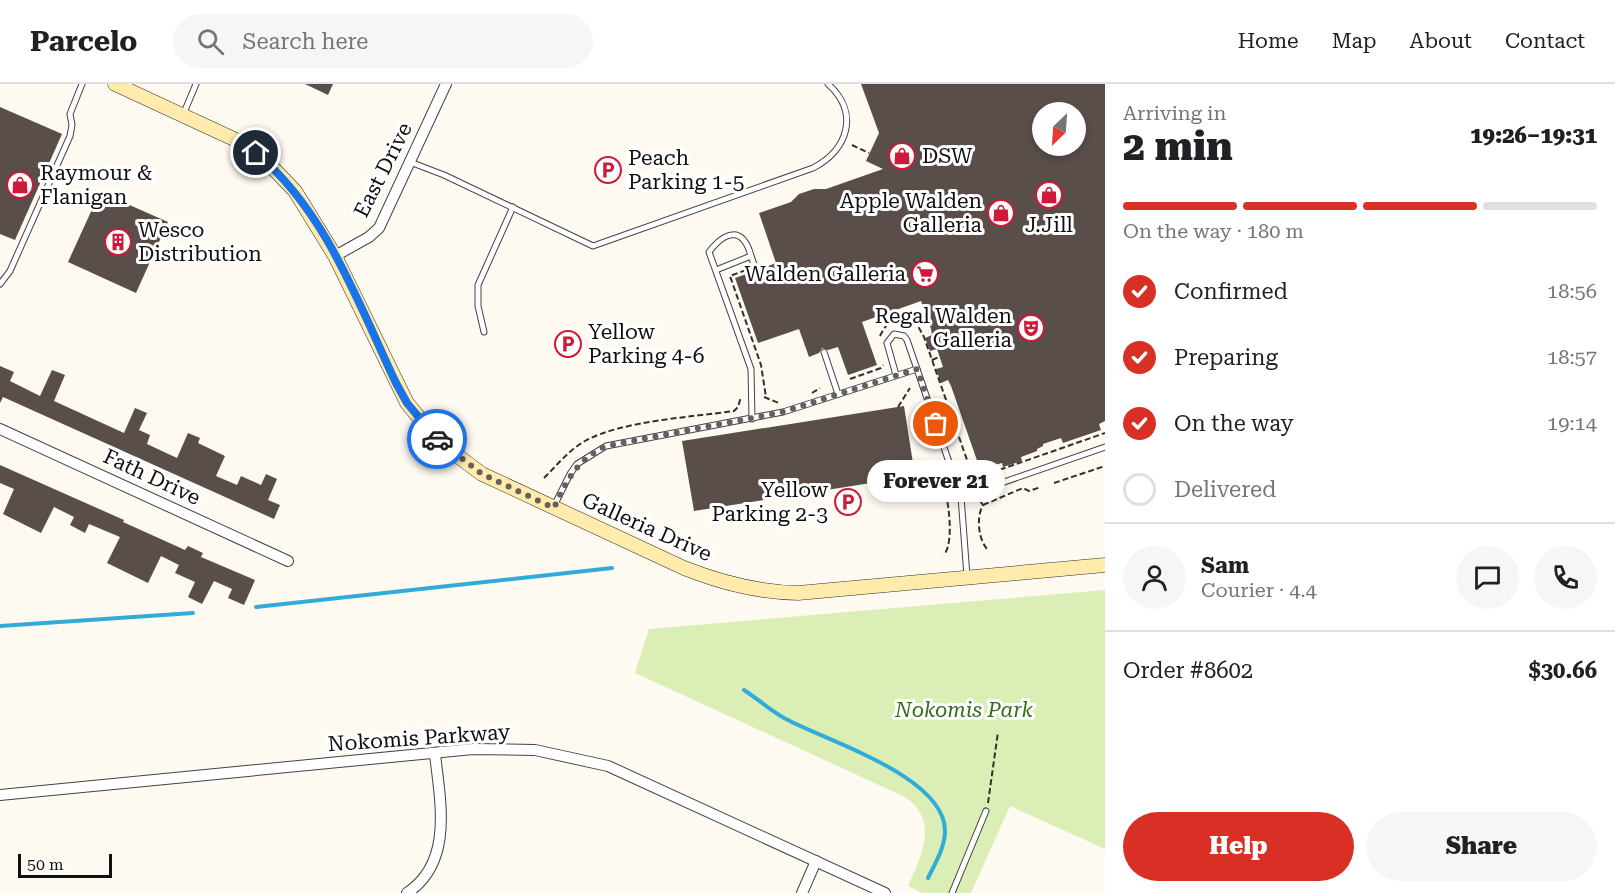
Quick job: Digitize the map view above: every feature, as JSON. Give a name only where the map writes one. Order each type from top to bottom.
[{"type":"street","name":"Galleria Drive","points":[[115,84],[236,140],[270,165],[309,210],[335,256],[396,383],[425,427],[463,462],[482,474],[710,579],[756,590],[798,593],[1105,565]]},
{"type":"street","name":"East Drive","points":[[335,256],[369,237],[379,228],[446,84]]},
{"type":"street","name":"Fath Drive","points":[[0,429],[288,561]]},
{"type":"street","name":"Nokomis Parkway","points":[[0,795],[498,748],[526,750],[572,756],[608,766],[885,893]]},
{"type":"street","points":[[407,893],[429,872],[441,841],[435,754]]},
{"type":"street","points":[[802,893],[816,861]]},
{"type":"lane","points":[[0,284],[10,271],[70,136],[72,125],[70,114],[82,84]]},
{"type":"lane","points":[[183,114],[196,84]]},
{"type":"lane","points":[[410,162],[513,207],[594,246],[813,168],[834,154],[846,130],[846,114],[841,99],[828,84]]},
{"type":"lane","points":[[484,332],[478,306],[478,285],[513,207]]},
{"type":"lane","points":[[752,419],[751,369],[709,252],[722,238],[737,235],[745,239],[753,269]]},
{"type":"lane","points":[[716,270],[751,256]]},
{"type":"lane","points":[[896,375],[887,343],[894,334],[904,336],[907,340],[961,497],[968,578]]},
{"type":"lane","points":[[824,352],[838,394]]},
{"type":"lane","points":[[554,508],[573,469],[589,454],[606,446],[752,419],[917,369]]},
{"type":"lane","points":[[961,497],[1105,447]]},
{"type":"lane","points":[[952,893],[986,811]]},
{"type":"path","points":[[852,145],[869,153]]},
{"type":"path","points":[[753,269],[730,276],[761,364],[765,397],[772,402],[782,402]]},
{"type":"path","points":[[932,360],[939,357]]},
{"type":"path","points":[[927,372],[934,366]]},
{"type":"path","points":[[898,407],[910,388]]},
{"type":"path","points":[[965,477],[980,477],[1105,433]]},
{"type":"path","points":[[929,461],[932,482],[942,479],[946,494],[950,544],[944,555]]},
{"type":"path","points":[[1054,483],[1105,466]]},
{"type":"path","points":[[989,551],[981,539],[979,516],[983,505],[1023,488],[1029,491],[1041,487]]},
{"type":"path","points":[[980,501],[983,505]]},
{"type":"path","points":[[986,811],[998,732]]},
{"type":"green space","name":"Nokomis Park","points":[[1105,590],[1105,849],[1010,806],[971,893],[922,893],[908,886],[922,851],[925,828],[916,806],[905,797],[635,673],[649,629]]},
{"type":"building","points":[[305,84],[333,84],[328,95]]},
{"type":"building","name":"Walden Galleria","points":[[861,84],[1105,84],[1105,421],[1099,424],[1101,430],[1063,443],[1061,438],[1043,444],[1037,451],[1021,457],[1022,461],[1003,467],[1002,463],[980,469],[951,386],[948,380],[941,383],[936,369],[943,367],[937,349],[930,351],[925,338],[932,335],[921,301],[862,322],[877,365],[848,375],[838,347],[828,350],[822,348],[819,353],[809,357],[799,329],[758,343],[735,278],[752,272],[758,274],[761,269],[776,263],[759,213],[791,202],[799,194],[814,189],[826,189],[883,169],[866,161],[879,133]]},
{"type":"building","name":"Raymour & Flanigan","points":[[0,107],[62,134],[15,240],[0,234]]},
{"type":"building","name":"Wesco Distribution","points":[[100,192],[168,222],[136,293],[68,262]]},
{"type":"building","points":[[0,366],[14,372],[10,381],[40,396],[52,370],[65,375],[54,401],[124,433],[135,408],[147,413],[139,430],[150,435],[147,444],[177,458],[188,433],[200,438],[198,443],[225,456],[216,476],[237,485],[241,476],[261,485],[266,474],[277,479],[268,500],[280,505],[274,519],[3,397],[0,403]]},
{"type":"building","points":[[904,406],[915,476],[694,511],[682,441]]},
{"type":"building","points":[[0,465],[185,550],[188,546],[203,553],[201,557],[255,580],[244,605],[228,598],[232,589],[214,581],[202,604],[188,597],[195,582],[175,573],[179,565],[161,556],[148,583],[107,563],[120,537],[89,524],[85,533],[70,525],[74,517],[54,507],[41,533],[3,514],[14,489],[0,483]]},
{"type":"waterway","points":[[256,607],[612,568]]},
{"type":"waterway","points":[[0,626],[193,613]]},
{"type":"waterway","points":[[744,690],[786,719],[880,763],[905,777],[926,793],[940,811],[945,831],[941,849],[928,878]]},
{"type":"way so far","points":[[437,439],[463,462],[482,474],[554,508],[563,486],[577,465],[589,454],[606,446],[625,440],[783,412],[917,369],[936,424]]},
{"type":"place","name":"DSW","points":[[902,156]]},
{"type":"place","name":"Peach Parking 1-5","points":[[608,170]]},
{"type":"place","name":"Raymour & Flanigan","points":[[20,185]]},
{"type":"place","name":"J.Jill","points":[[1049,195]]},
{"type":"place","name":"Apple Walden Galleria","points":[[1001,213]]},
{"type":"place","name":"Wesco Distribution","points":[[118,242]]},
{"type":"place","name":"Walden Galleria","points":[[925,274]]},
{"type":"place","name":"Regal Walden Galleria","points":[[1031,328]]},
{"type":"place","name":"Yellow Parking 4-6","points":[[568,344]]},
{"type":"place","name":"Forever 21","points":[[936,424]]},
{"type":"place","name":"Yellow Parking 2-3","points":[[848,502]]},
{"type":"route","points":[[256,153],[283,178],[309,210],[335,256],[407,403],[437,439]]}]
